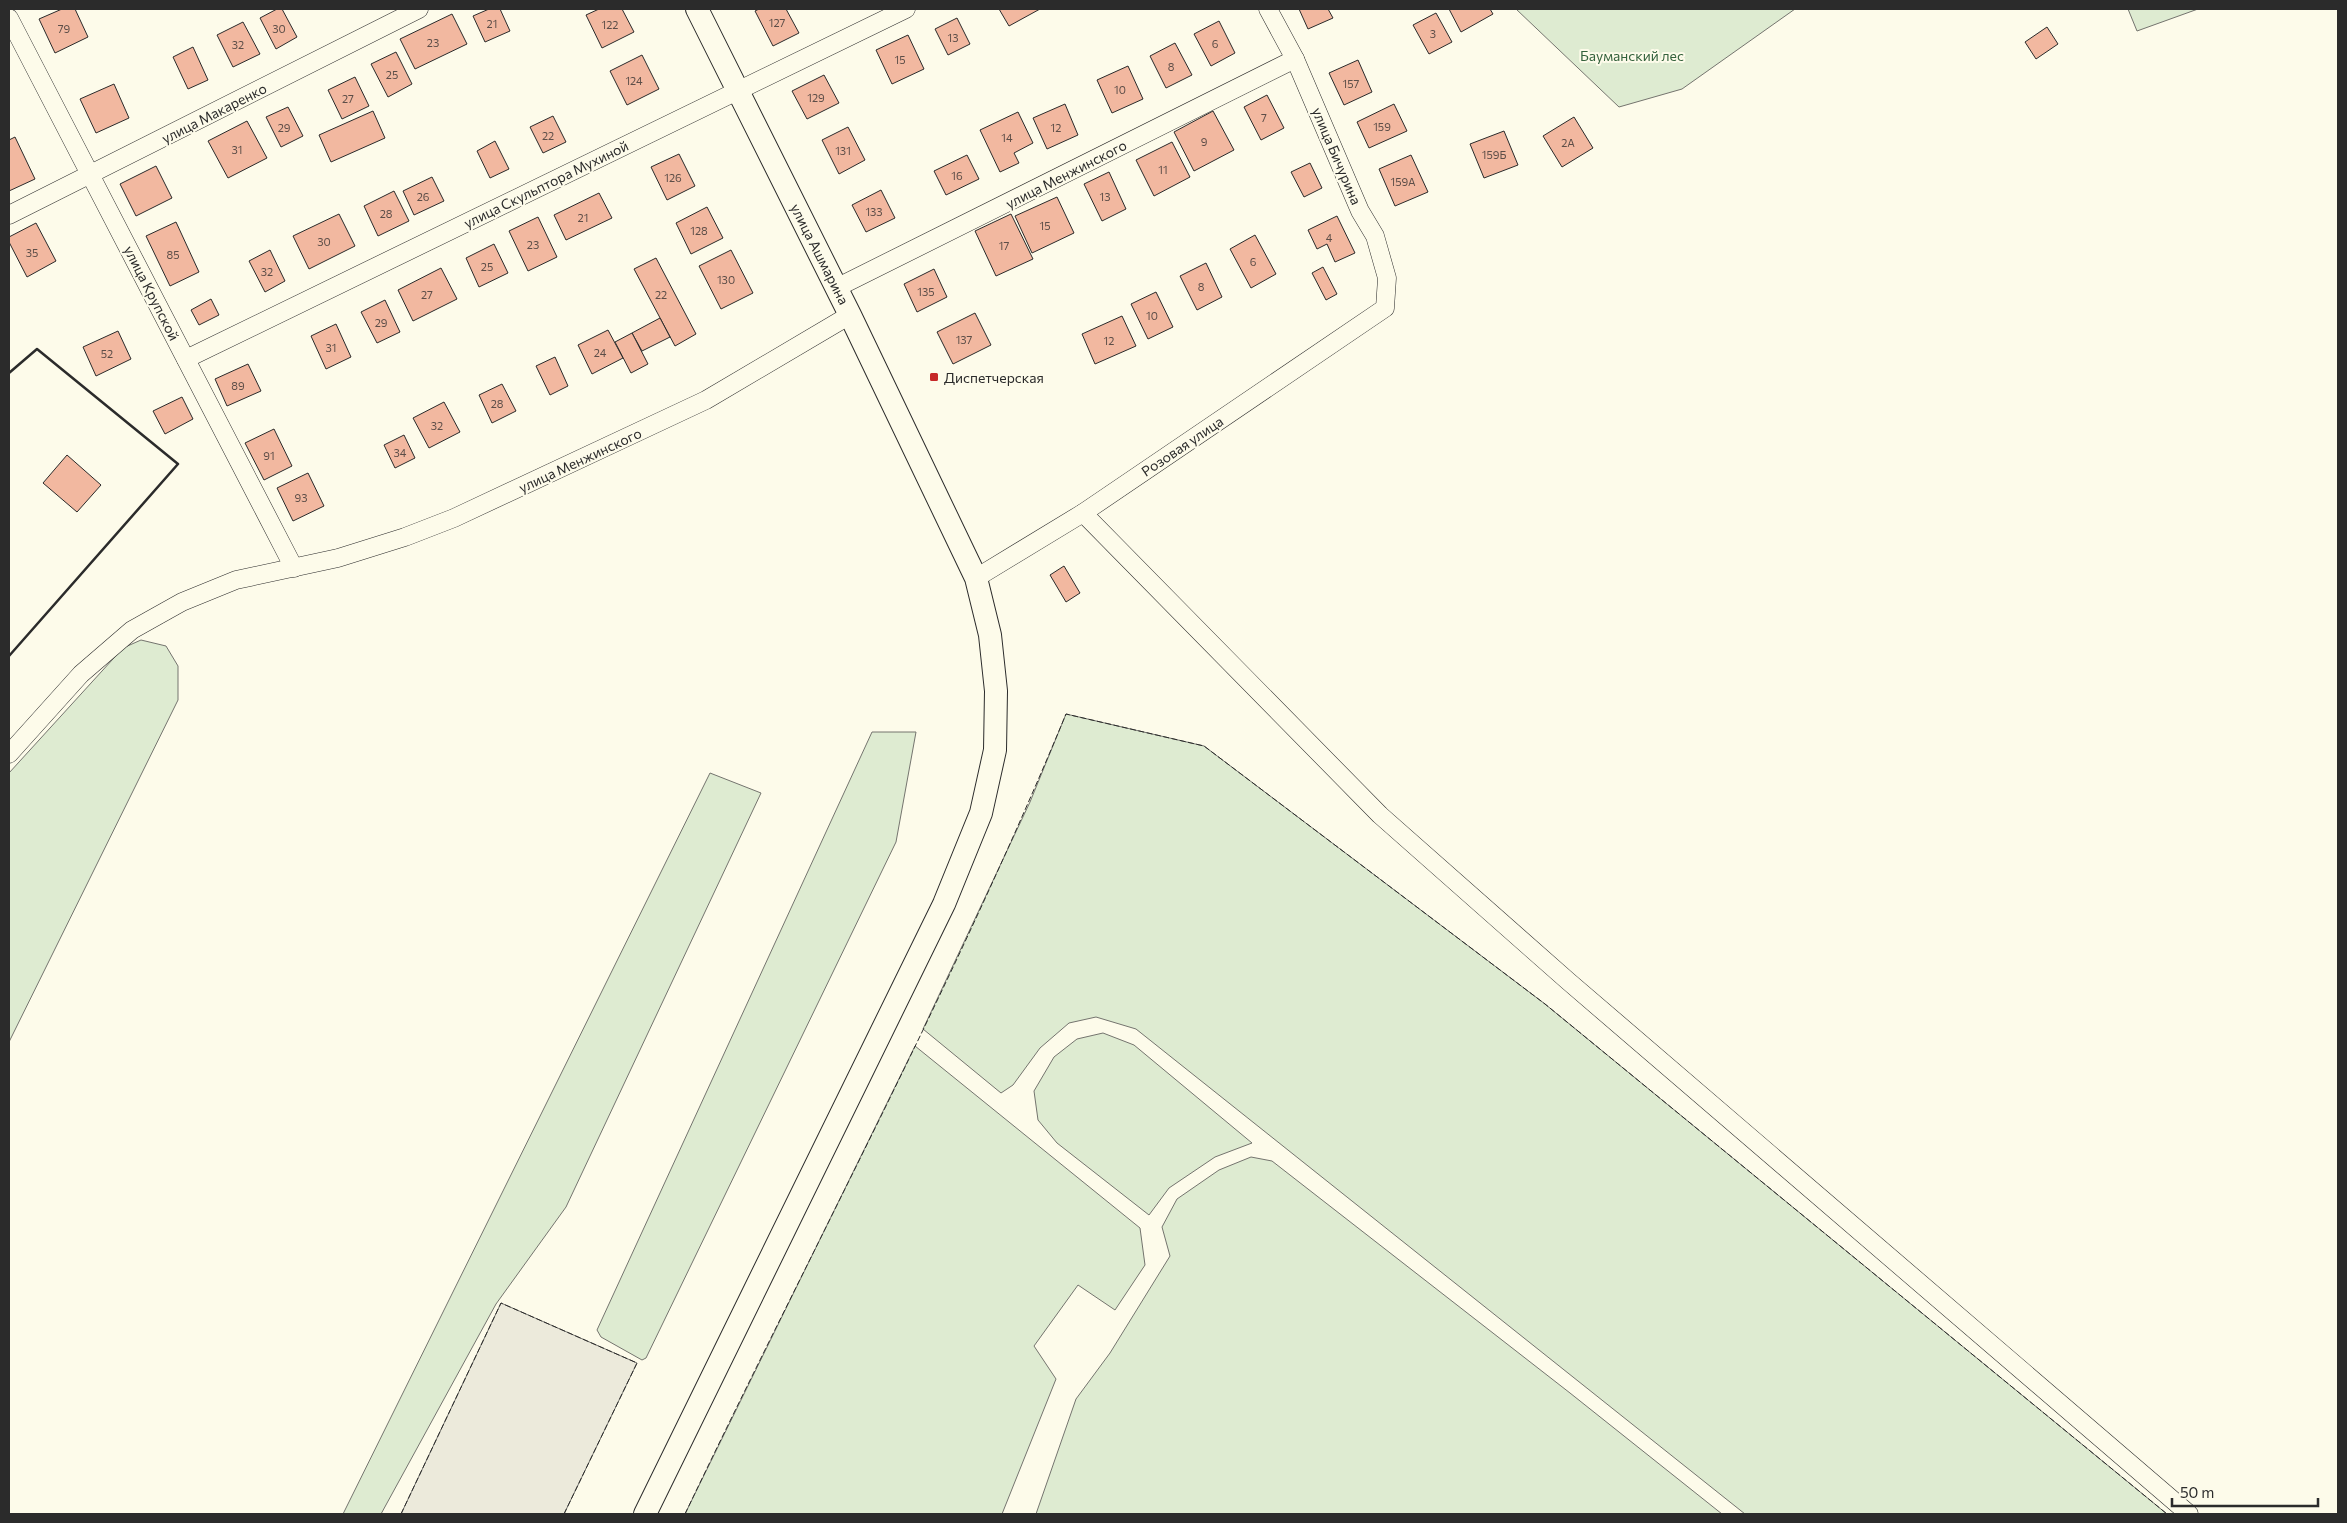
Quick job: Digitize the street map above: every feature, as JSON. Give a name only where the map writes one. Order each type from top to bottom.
[{"type":"street","name":"улица Макаренко","points":[[9,215],[419,9]]},
{"type":"street","name":"улица Ашмарина","points":[[645,1514],[944,904],[981,813],[995,750],[996,691],[990,635],[976,578],[850,315],[698,9]]},
{"type":"street","name":"улица Скульптора Мухиной","points":[[186,359],[906,9]]},
{"type":"street","name":"улица Бичурина","points":[[1268,9],[1295,59],[1360,211],[1375,236],[1387,278],[1385,308]]},
{"type":"street","name":"улица Крупской","points":[[9,18],[294,568]]},
{"type":"street","name":"улица Менжинского","points":[[836,288],[1295,59]]},
{"type":"street","name":"Розовая улица","points":[[976,578],[1083,513],[1385,308]]},
{"type":"street","name":"улица Менжинского","points":[[9,754],[81,674],[132,630],[182,602],[236,580],[338,558],[405,537],[454,518],[706,400],[850,315]]},
{"type":"street","points":[[1083,513],[1380,815],[1590,1000],[2189,1514]]},
{"type":"green space","name":"Бауманский лес","points":[[1516,9],[1795,9],[1682,89],[1619,107]]},
{"type":"green space","points":[[2128,9],[2198,9],[2137,31]]},
{"type":"green space","points":[[141,640],[166,646],[178,666],[178,700],[9,1042],[9,773],[123,648]]},
{"type":"green space","points":[[1066,714],[1204,746],[1545,1004],[2167,1514],[1745,1514],[1136,1029],[1096,1017],[1069,1023],[1040,1048],[1013,1085],[1001,1093],[923,1029],[1030,802]]},
{"type":"green space","points":[[872,732],[916,732],[896,842],[646,1358],[642,1360],[601,1337],[597,1330]]},
{"type":"green space","points":[[710,773],[761,793],[566,1207],[496,1304],[381,1514],[343,1514]]},
{"type":"green space","points":[[1103,1033],[1134,1045],[1252,1143],[1215,1157],[1169,1188],[1149,1215],[1057,1143],[1038,1120],[1034,1091],[1054,1057],[1077,1039]]},
{"type":"green space","points":[[915,1046],[1140,1228],[1145,1265],[1115,1310],[1078,1285],[1034,1346],[1056,1379],[1002,1514],[685,1514]]},
{"type":"green space","points":[[1251,1157],[1272,1161],[1722,1514],[1036,1514],[1076,1399],[1110,1353],[1170,1256],[1162,1227],[1177,1199],[1219,1170]]},
{"type":"shaded area","points":[[501,1303],[637,1363],[564,1514],[401,1514]]},
{"type":"building","points":[[62,9],[75,9],[88,37],[55,53],[39,19]]},
{"type":"building","points":[[277,9],[282,9],[297,37],[276,49],[260,18]]},
{"type":"building","points":[[489,9],[500,9],[510,31],[485,42],[473,16]]},
{"type":"building","points":[[599,9],[622,9],[634,32],[602,48],[586,15]]},
{"type":"building","points":[[759,9],[786,9],[799,33],[773,46],[755,11]]},
{"type":"building","points":[[999,9],[1040,9],[1009,26]]},
{"type":"building","points":[[1299,9],[1328,9],[1333,18],[1308,29]]},
{"type":"building","points":[[1449,9],[1490,9],[1493,14],[1461,32]]},
{"type":"building","points":[[1436,13],[1452,42],[1429,54],[1413,25]]},
{"type":"building","points":[[452,14],[467,44],[415,69],[400,39]]},
{"type":"building","points":[[957,18],[970,44],[948,55],[935,29]]},
{"type":"building","points":[[1219,21],[1235,53],[1211,66],[1194,34]]},
{"type":"building","points":[[243,22],[260,54],[233,67],[217,35]]},
{"type":"building","points":[[2047,27],[2058,44],[2036,59],[2025,42]]},
{"type":"building","points":[[908,35],[924,69],[892,84],[876,50]]},
{"type":"building","points":[[1175,43],[1192,75],[1166,88],[1150,56]]},
{"type":"building","points":[[193,47],[208,80],[188,89],[173,57]]},
{"type":"building","points":[[396,52],[412,84],[388,97],[371,64]]},
{"type":"building","points":[[642,55],[659,89],[627,105],[610,71]]},
{"type":"building","points":[[1358,60],[1372,92],[1344,105],[1329,73]]},
{"type":"building","points":[[1128,66],[1143,99],[1112,113],[1097,80]]},
{"type":"building","points":[[824,75],[839,103],[807,119],[792,91]]},
{"type":"building","points":[[355,77],[369,106],[342,119],[328,90]]},
{"type":"building","points":[[114,84],[129,118],[96,133],[80,99]]},
{"type":"building","points":[[1267,95],[1284,128],[1261,140],[1244,107]]},
{"type":"building","points":[[1065,104],[1078,135],[1047,149],[1033,118]]},
{"type":"building","points":[[1394,104],[1407,131],[1369,148],[1357,122]]},
{"type":"building","points":[[288,107],[303,136],[281,147],[266,117]]},
{"type":"building","points":[[373,111],[385,138],[331,162],[319,135]]},
{"type":"building","points":[[1213,111],[1234,150],[1194,171],[1174,132]]},
{"type":"building","points":[[1018,112],[1033,143],[1014,153],[1019,163],[1000,172],[980,130]]},
{"type":"building","points":[[553,116],[566,142],[543,153],[530,127]]},
{"type":"building","points":[[1574,117],[1593,148],[1562,167],[1543,136]]},
{"type":"building","points":[[247,121],[267,158],[228,178],[208,141]]},
{"type":"building","points":[[848,127],[865,160],[839,174],[822,140]]},
{"type":"building","points":[[1504,131],[1518,165],[1484,178],[1470,144]]},
{"type":"building","points":[[15,137],[35,179],[9,191],[9,140]]},
{"type":"building","points":[[495,141],[509,169],[490,178],[477,151]]},
{"type":"building","points":[[1172,142],[1190,177],[1154,196],[1136,160]]},
{"type":"building","points":[[679,154],[695,186],[667,200],[651,167]]},
{"type":"building","points":[[967,155],[979,179],[946,195],[934,171]]},
{"type":"building","points":[[1411,155],[1428,192],[1395,206],[1379,169]]},
{"type":"building","points":[[1310,163],[1322,188],[1304,197],[1291,172]]},
{"type":"building","points":[[156,166],[172,198],[136,216],[120,184]]},
{"type":"building","points":[[1109,172],[1126,209],[1102,221],[1084,184]]},
{"type":"building","points":[[432,177],[444,201],[414,215],[403,191]]},
{"type":"building","points":[[881,190],[895,218],[866,232],[852,205]]},
{"type":"building","points":[[394,191],[409,221],[378,236],[364,206]]},
{"type":"building","points":[[599,193],[612,218],[566,240],[554,215]]},
{"type":"building","points":[[1057,197],[1074,233],[1032,253],[1015,216]]},
{"type":"building","points":[[707,207],[723,238],[691,254],[676,223]]},
{"type":"building","points":[[339,214],[355,246],[309,269],[293,236]]},
{"type":"building","points":[[1011,214],[1033,259],[996,276],[975,231]]},
{"type":"building","points":[[1337,216],[1355,253],[1335,262],[1327,244],[1317,249],[1308,230]]},
{"type":"building","points":[[538,217],[557,257],[528,271],[509,231]]},
{"type":"building","points":[[176,222],[199,272],[170,286],[146,236]]},
{"type":"building","points":[[36,223],[56,261],[27,277],[9,242],[9,237]]},
{"type":"building","points":[[1255,235],[1276,274],[1251,288],[1230,249]]},
{"type":"building","points":[[494,244],[508,273],[479,287],[466,258]]},
{"type":"building","points":[[270,250],[285,281],[265,292],[249,261]]},
{"type":"building","points":[[731,250],[753,293],[721,309],[699,266]]},
{"type":"building","points":[[656,258],[696,334],[675,346],[634,269]]},
{"type":"building","points":[[1206,263],[1222,297],[1197,310],[1180,276]]},
{"type":"building","points":[[1323,267],[1337,294],[1326,300],[1312,273]]},
{"type":"building","points":[[441,268],[457,299],[413,321],[398,290]]},
{"type":"building","points":[[934,269],[947,297],[917,312],[904,284]]},
{"type":"building","points":[[1156,292],[1173,327],[1148,339],[1131,304]]},
{"type":"building","points":[[211,299],[219,315],[199,325],[191,310]]},
{"type":"building","points":[[385,300],[400,332],[377,343],[361,312]]},
{"type":"building","points":[[975,313],[991,345],[953,364],[937,332]]},
{"type":"building","points":[[1122,316],[1136,346],[1095,364],[1082,334]]},
{"type":"building","points":[[660,318],[670,337],[642,351],[632,333]]},
{"type":"building","points":[[336,324],[351,357],[326,369],[311,336]]},
{"type":"building","points":[[608,330],[623,358],[592,374],[578,345]]},
{"type":"building","points":[[118,331],[131,359],[96,376],[83,347]]},
{"type":"building","points":[[632,333],[648,364],[631,373],[615,342]]},
{"type":"building","points":[[555,357],[568,386],[550,395],[536,366]]},
{"type":"building","points":[[248,364],[261,391],[227,406],[215,379]]},
{"type":"building","points":[[502,384],[516,411],[492,423],[479,395]]},
{"type":"building","points":[[182,397],[193,419],[165,434],[153,411]]},
{"type":"building","points":[[444,402],[460,432],[429,448],[413,418]]},
{"type":"building","points":[[274,429],[292,466],[264,480],[245,443]]},
{"type":"building","points":[[404,435],[415,458],[395,468],[384,445]]},
{"type":"building","points":[[67,455],[101,485],[77,512],[43,483]]},
{"type":"building","points":[[308,473],[324,506],[293,521],[277,488]]},
{"type":"building","points":[[1064,566],[1080,593],[1066,602],[1050,575]]},
{"type":"fence","points":[[685,1514],[881,1117],[977,917],[1066,714],[1204,746],[1545,1004],[2167,1514]]},
{"type":"fence","points":[[401,1514],[501,1303],[637,1363],[564,1514]]},
{"type":"wall","points":[[9,373],[37,349],[178,464],[9,656]]},
{"type":"place","name":"Диспетчерская","points":[[934,377]]}]
